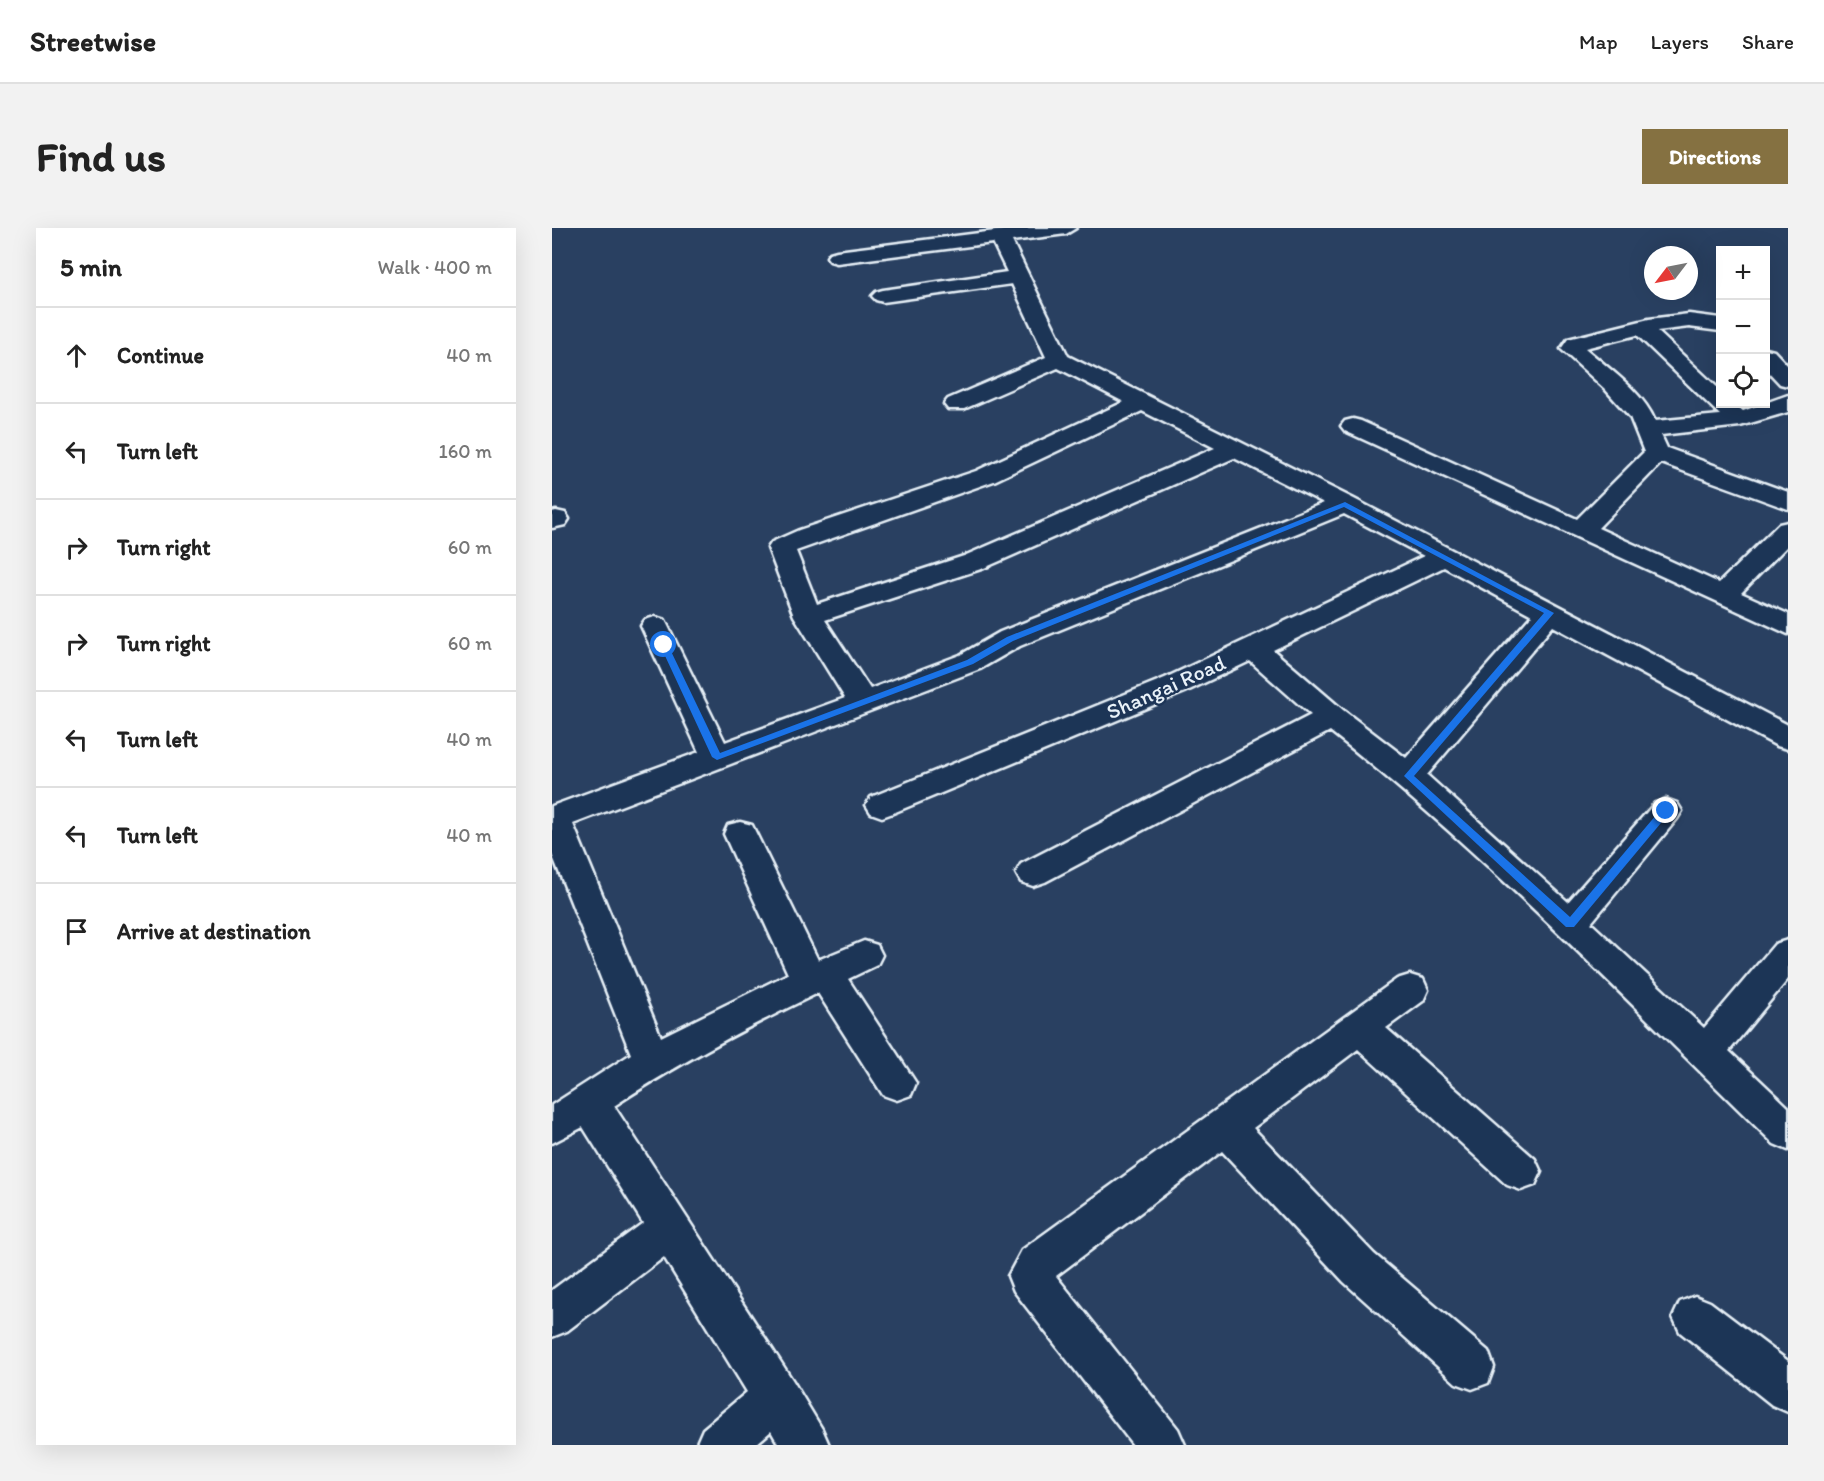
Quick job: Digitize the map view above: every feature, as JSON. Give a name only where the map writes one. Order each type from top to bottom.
[{"type":"street","points":[[837,257],[1066,228]]},
{"type":"street","points":[[1000,236],[1059,360],[1345,504],[1788,738]]},
{"type":"street","points":[[883,296],[1019,277]]},
{"type":"street","points":[[1716,323],[1695,319],[1642,328],[1586,341],[1572,349],[1612,384],[1641,415],[1658,453],[1788,501]]},
{"type":"street","points":[[1642,328],[1736,418]]},
{"type":"street","points":[[956,404],[1059,360]]},
{"type":"street","points":[[1770,360],[1788,379]]},
{"type":"street","points":[[1647,429],[1776,411],[1788,402]]},
{"type":"street","points":[[863,702],[808,616],[781,548],[808,536],[985,476],[1141,403]]},
{"type":"street","points":[[1353,426],[1788,625]]},
{"type":"street","points":[[808,616],[974,562],[1233,449]]},
{"type":"street","points":[[1581,530],[1658,453]]},
{"type":"street","points":[[652,1060],[553,818],[970,662],[1010,639],[1345,504]]},
{"type":"street","points":[[1723,595],[1788,530]]},
{"type":"street","name":"Shangai Road","points":[[882,805],[1175,685],[1444,557]]},
{"type":"street","points":[[1408,776],[1550,613]]},
{"type":"street","points":[[656,626],[717,757]]},
{"type":"street","points":[[1253,648],[1332,717],[1408,776],[1570,924],[1788,1132]]},
{"type":"street","points":[[1033,873],[1332,717]]},
{"type":"street","points":[[1570,924],[1666,811]]},
{"type":"street","points":[[740,834],[817,977],[897,1083]]},
{"type":"street","points":[[1704,1054],[1788,954]]},
{"type":"street","points":[[552,1126],[652,1060],[746,1010],[864,955]]},
{"type":"street","points":[[1162,1445],[1029,1276],[1037,1264],[1410,990]]},
{"type":"street","points":[[1359,1027],[1521,1172]]},
{"type":"street","points":[[590,1103],[671,1227],[806,1445]]},
{"type":"street","points":[[1225,1126],[1359,1268],[1472,1367]]},
{"type":"street","points":[[552,1316],[671,1227]]},
{"type":"street","points":[[1695,1317],[1788,1389]]},
{"type":"street","points":[[719,1445],[777,1397]]},
{"type":"route","points":[[664,645],[717,757],[970,662],[1010,639],[1345,504],[1550,613],[1408,776],[1570,924],[1666,811]]}]
